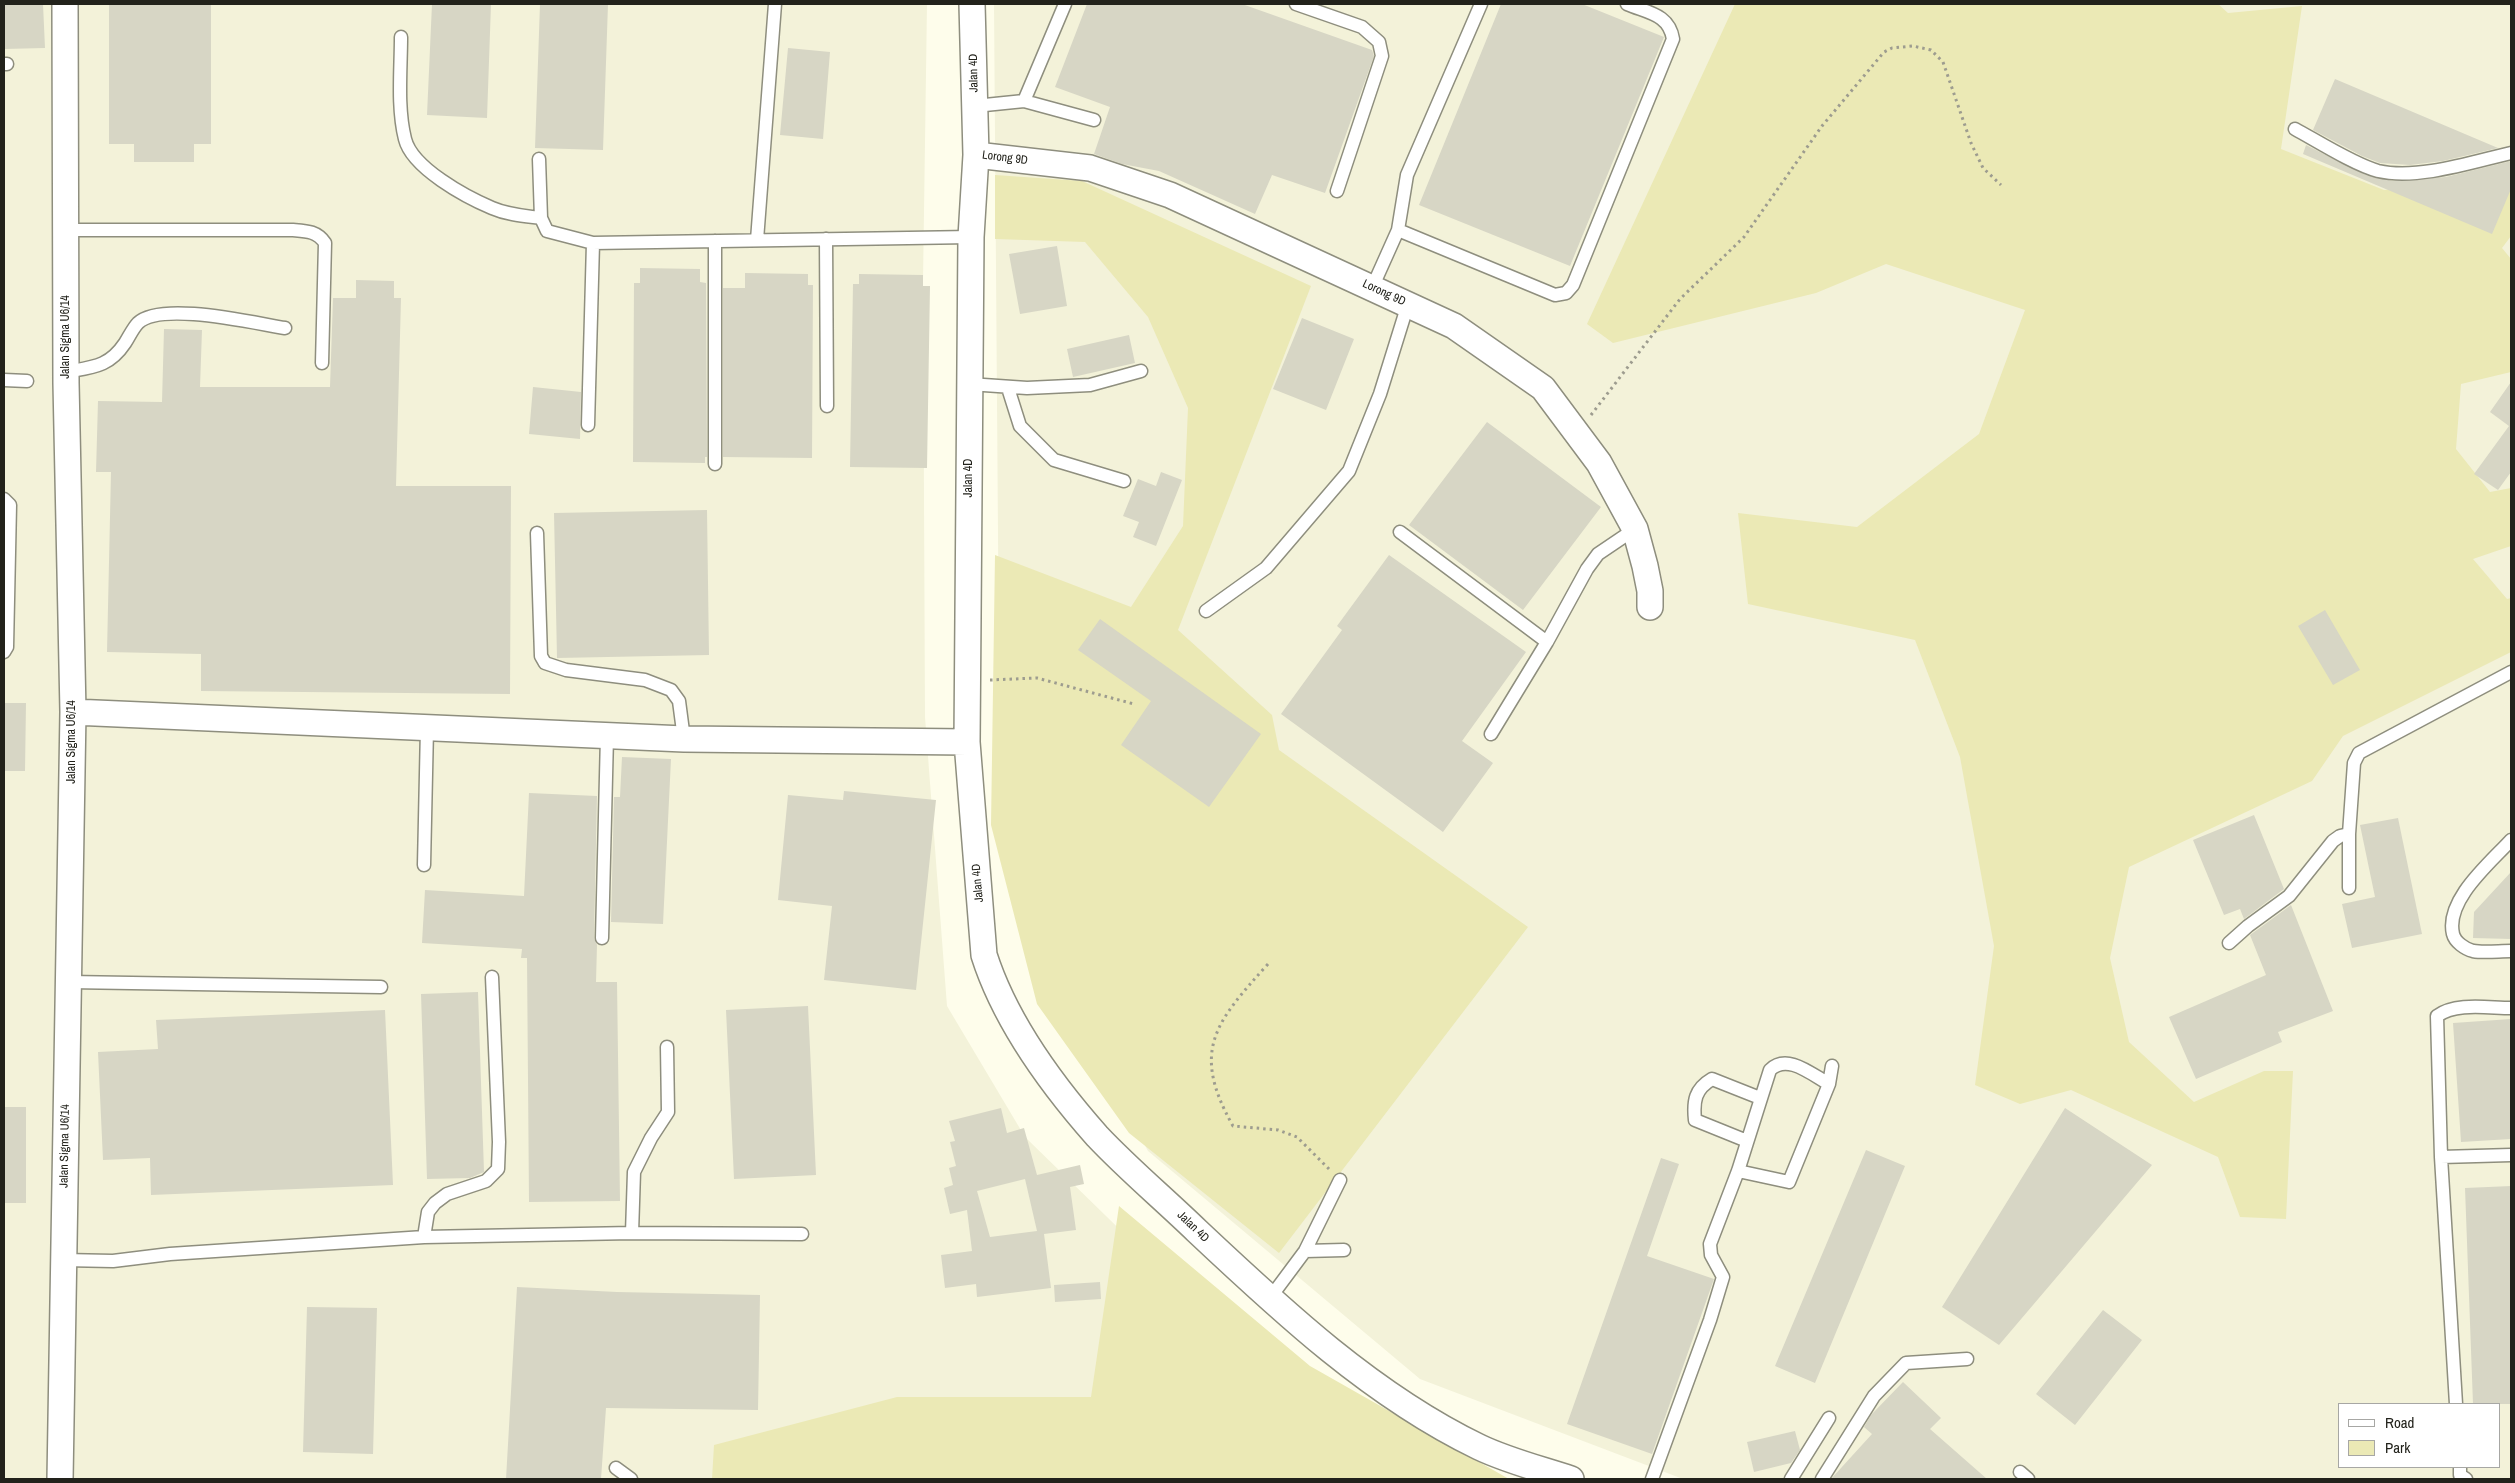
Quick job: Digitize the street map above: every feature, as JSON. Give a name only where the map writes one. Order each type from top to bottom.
[{"type":"street","name":"Jalan Sigma U6/14","points":[[60,1479],[73,712],[66,372],[65,4]]},
{"type":"street","name":"Jalan 4D","points":[[972,4],[976,155],[971,237],[967,742],[984,955],[994,986],[1041,1065],[1098,1136],[1270,1298],[1364,1376],[1420,1413],[1480,1447],[1571,1479]]},
{"type":"street","name":"Lorong 9D","points":[[976,155],[1090,168],[1170,195],[1454,326],[1543,388],[1599,463],[1635,529],[1646,566],[1650,607]]},
{"type":"street","points":[[73,712],[684,739],[967,742]]},
{"type":"lane","points":[[757,240],[775,4]]},
{"type":"lane","points":[[1024,102],[1064,4]]},
{"type":"lane","points":[[1296,4],[1362,27],[1379,42],[1382,56],[1337,191]]},
{"type":"lane","points":[[1372,288],[1398,230],[1407,176],[1481,4]]},
{"type":"lane","points":[[1398,230],[1555,295],[1566,293],[1573,285],[1673,39],[1671,27],[1665,20],[1627,4]]},
{"type":"lane","points":[[401,37],[402,121],[405,140],[411,155],[439,178],[493,208],[510,214],[541,218]]},
{"type":"lane","points":[[975,106],[1024,102],[1094,120]]},
{"type":"lane","points":[[2295,129],[2378,171],[2416,172],[2447,169],[2511,153]]},
{"type":"lane","points":[[539,159],[541,218],[547,231],[593,243],[971,237]]},
{"type":"lane","points":[[66,230],[293,230],[309,231],[320,236],[324,243],[322,363]]},
{"type":"lane","points":[[826,239],[827,406]]},
{"type":"lane","points":[[715,241],[715,464]]},
{"type":"lane","points":[[588,424],[593,243]]},
{"type":"lane","points":[[1206,612],[1266,568],[1349,471],[1380,394],[1408,304]]},
{"type":"lane","points":[[66,372],[100,366],[114,358],[138,323],[152,316],[173,312],[285,328]]},
{"type":"lane","points":[[970,384],[1008,388],[1090,386],[1141,371]]},
{"type":"lane","points":[[4,380],[27,381]]},
{"type":"lane","points":[[1008,388],[1020,426],[1054,460],[1124,481]]},
{"type":"lane","points":[[4,499],[10,505],[7,647],[4,652]]},
{"type":"lane","points":[[1492,734],[1547,642],[1587,569],[1598,554],[1635,529]]},
{"type":"lane","points":[[1400,532],[1547,642]]},
{"type":"lane","points":[[538,533],[541,656],[545,663],[566,670],[645,680],[670,690],[680,702],[684,739]]},
{"type":"lane","points":[[2350,888],[2349,834],[2354,763],[2359,753],[2511,672]]},
{"type":"lane","points":[[424,865],[426,728]]},
{"type":"lane","points":[[602,938],[607,736]]},
{"type":"lane","points":[[2230,943],[2248,926],[2289,896],[2333,841],[2340,836],[2349,834]]},
{"type":"lane","points":[[2511,840],[2462,895],[2451,924],[2454,938],[2461,946],[2473,951],[2511,951]]},
{"type":"lane","points":[[424,1238],[428,1212],[435,1202],[447,1194],[486,1181],[498,1170],[499,1142],[492,977]]},
{"type":"lane","points":[[69,982],[381,987]]},
{"type":"lane","points":[[2456,1403],[2441,1157],[2437,1016],[2445,1010],[2461,1008],[2511,1008]]},
{"type":"lane","points":[[632,1233],[634,1172],[651,1138],[668,1112],[667,1047]]},
{"type":"lane","points":[[1652,1479],[1710,1320],[1723,1277],[1711,1255],[1710,1244],[1738,1171],[1770,1070],[1777,1063],[1787,1062],[1828,1084]]},
{"type":"lane","points":[[1738,1171],[1789,1182],[1828,1084],[1832,1066]]},
{"type":"lane","points":[[1748,1141],[1695,1120],[1693,1106],[1701,1086],[1712,1079],[1760,1098]]},
{"type":"lane","points":[[2441,1157],[2511,1155]]},
{"type":"lane","points":[[1270,1298],[1305,1251],[1340,1180]]},
{"type":"lane","points":[[63,1260],[113,1261],[170,1254],[424,1238],[632,1233],[802,1234]]},
{"type":"lane","points":[[1305,1251],[1344,1250]]},
{"type":"lane","points":[[1822,1479],[1874,1396],[1906,1363],[1967,1359]]},
{"type":"lane","points":[[1792,1479],[1829,1418]]},
{"type":"lane","points":[[616,1468],[631,1479]]},
{"type":"lane","points":[[2460,1468],[2460,1475],[2466,1479]]},
{"type":"path","points":[[1577,433],[1680,299],[1744,237],[1822,126],[1884,52],[1892,48],[1913,46],[1931,50],[1943,62],[1970,143],[1983,168],[2001,186]]},
{"type":"path","points":[[967,682],[1037,678],[1134,704]]},
{"type":"path","points":[[1268,964],[1228,1012],[1212,1044],[1210,1067],[1222,1107],[1233,1126],[1278,1130],[1297,1138],[1340,1180]]},
{"type":"shaded area","points":[[4,4],[927,4],[923,281],[925,717],[947,1006],[1025,1137],[1266,1372],[1427,1479],[4,1479]]},
{"type":"shaded area","points":[[994,4],[2511,4],[2511,1479],[1683,1479],[1420,1379],[1148,1151],[1052,976],[1000,799]]},
{"type":"green space","points":[[1735,4],[2218,4],[2228,13],[2302,6],[2281,149],[2384,190],[2511,181],[2511,236],[2502,248],[2511,259],[2511,372],[2461,384],[2456,449],[2490,492],[2511,488],[2511,546],[2473,559],[2507,599],[2511,598],[2511,652],[2343,736],[2312,781],[2129,867],[2110,958],[2129,1042],[2194,1102],[2264,1071],[2293,1071],[2286,1219],[2240,1217],[2218,1157],[2071,1090],[2020,1104],[1975,1085],[1994,946],[1960,757],[1915,640],[1748,604],[1738,513],[1857,527],[1979,434],[2025,310],[1886,264],[1816,293],[1613,343],[1587,324]]},
{"type":"green space","points":[[995,175],[1082,181],[1311,286],[1178,630],[1272,715],[1279,750],[1528,927],[1279,1253],[1129,1133],[1037,1004],[991,825],[995,555],[1131,607],[1183,526],[1188,408],[1148,317],[1085,242],[995,239]]},
{"type":"green space","points":[[1119,1206],[1310,1366],[1509,1479],[712,1479],[714,1445],[897,1397],[1091,1397]]},
{"type":"building","points":[[4,4],[43,4],[45,48],[4,49]]},
{"type":"building","points":[[109,4],[211,4],[211,144],[194,144],[194,162],[134,162],[134,144],[109,144]]},
{"type":"building","points":[[432,4],[491,4],[487,118],[427,115]]},
{"type":"building","points":[[540,4],[608,4],[603,150],[535,148]]},
{"type":"building","points":[[1087,4],[1242,4],[1372,50],[1374,56],[1325,193],[1272,175],[1255,214],[1159,171],[1122,164],[1094,154],[1110,107],[1055,87]]},
{"type":"building","points":[[1501,4],[1582,4],[1664,37],[1570,266],[1419,205]]},
{"type":"building","points":[[788,48],[830,52],[823,139],[780,135]]},
{"type":"building","points":[[2335,79],[2498,148],[2443,161],[2410,165],[2380,163],[2362,156],[2313,130]]},
{"type":"building","points":[[2306,145],[2366,175],[2393,181],[2446,177],[2511,161],[2511,189],[2492,234],[2303,154]]},
{"type":"building","points":[[1057,246],[1067,306],[1020,314],[1009,254]]},
{"type":"building","points":[[640,268],[700,269],[700,282],[706,283],[707,457],[705,457],[705,463],[633,462],[634,283],[640,283]]},
{"type":"building","points":[[745,273],[808,274],[808,285],[813,285],[812,458],[723,457],[723,288],[745,288]]},
{"type":"building","points":[[859,274],[923,275],[923,286],[930,286],[927,468],[850,467],[853,284],[859,284]]},
{"type":"building","points":[[356,280],[394,281],[394,298],[401,298],[396,486],[511,486],[510,694],[201,691],[201,654],[107,652],[111,472],[96,472],[98,401],[162,402],[164,329],[202,330],[200,387],[330,387],[333,298],[356,298]]},
{"type":"building","points":[[1302,318],[1354,339],[1326,410],[1273,389]]},
{"type":"building","points":[[1129,335],[1135,363],[1073,377],[1067,349]]},
{"type":"building","points":[[2511,382],[2511,472],[2498,490],[2474,474],[2509,426],[2490,412]]},
{"type":"building","points":[[533,387],[581,392],[580,439],[529,434]]},
{"type":"building","points":[[1487,422],[1601,507],[1523,610],[1409,525]]},
{"type":"building","points":[[1161,472],[1182,480],[1156,546],[1133,537],[1139,522],[1123,516],[1138,479],[1156,486]]},
{"type":"building","points":[[707,510],[709,655],[557,658],[554,513]]},
{"type":"building","points":[[1389,555],[1526,652],[1462,741],[1493,763],[1443,832],[1281,714],[1342,630],[1337,626]]},
{"type":"building","points":[[2325,610],[2360,670],[2333,685],[2298,626]]},
{"type":"building","points":[[1100,619],[1261,734],[1209,807],[1121,745],[1151,701],[1078,650]]},
{"type":"building","points":[[4,703],[26,703],[25,771],[4,771]]},
{"type":"building","points":[[622,757],[671,759],[663,924],[611,922],[614,797],[620,797]]},
{"type":"building","points":[[844,791],[936,800],[916,990],[824,980],[832,906],[778,900],[788,795],[843,800]]},
{"type":"building","points":[[529,793],[597,796],[594,938],[597,945],[596,982],[617,982],[620,1201],[529,1202],[527,958],[521,958],[522,949],[422,943],[425,890],[524,896]]},
{"type":"building","points":[[2254,815],[2284,889],[2244,919],[2240,909],[2224,915],[2193,840]]},
{"type":"building","points":[[2398,818],[2422,934],[2352,948],[2342,904],[2375,897],[2360,825]]},
{"type":"building","points":[[2511,872],[2511,939],[2473,938],[2474,912]]},
{"type":"building","points":[[2291,905],[2333,1011],[2278,1032],[2282,1042],[2196,1079],[2169,1017],[2266,975],[2250,935]]},
{"type":"building","points":[[478,992],[484,1172],[470,1178],[427,1179],[421,994]]},
{"type":"building","points":[[808,1006],[816,1175],[734,1179],[726,1010]]},
{"type":"building","points":[[385,1010],[393,1185],[151,1195],[150,1158],[103,1160],[98,1052],[158,1049],[156,1020]]},
{"type":"building","points":[[2511,1019],[2511,1139],[2461,1142],[2453,1023]]},
{"type":"building","points":[[4,1107],[26,1107],[26,1203],[4,1203]]},
{"type":"building","points":[[1001,1108],[1007,1133],[1024,1128],[1037,1175],[1080,1165],[1084,1184],[1070,1187],[1076,1230],[1044,1234],[1051,1288],[977,1297],[976,1284],[945,1288],[941,1255],[972,1251],[967,1210],[950,1214],[944,1188],[953,1185],[949,1168],[956,1166],[950,1142],[955,1141],[949,1121]],"holes":[[[1025,1179],[1037,1231],[990,1237],[977,1191]]]},
{"type":"building","points":[[2065,1108],[2152,1165],[1999,1345],[1942,1307]]},
{"type":"building","points":[[1866,1150],[1905,1166],[1815,1383],[1775,1366]]},
{"type":"building","points":[[1661,1158],[1679,1164],[1647,1256],[1714,1279],[1652,1454],[1567,1424]]},
{"type":"building","points":[[2511,1186],[2511,1404],[2473,1403],[2465,1188]]},
{"type":"building","points":[[1100,1282],[1101,1299],[1055,1302],[1054,1285]]},
{"type":"building","points":[[517,1287],[617,1292],[760,1295],[758,1410],[606,1408],[601,1479],[506,1479]]},
{"type":"building","points":[[307,1307],[377,1308],[373,1454],[303,1452]]},
{"type":"building","points":[[2103,1310],[2142,1340],[2075,1425],[2036,1394]]},
{"type":"building","points":[[1903,1382],[1941,1418],[1930,1429],[1987,1479],[1831,1479],[1872,1434],[1864,1427],[1871,1415]]},
{"type":"building","points":[[1795,1431],[1800,1450],[1791,1463],[1754,1472],[1747,1442]]}]
